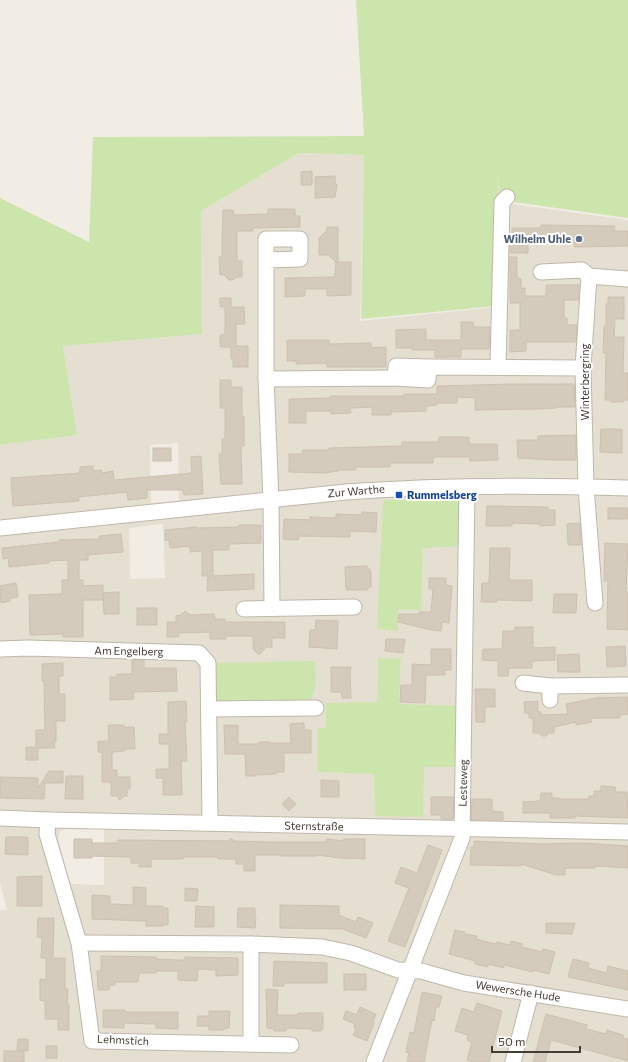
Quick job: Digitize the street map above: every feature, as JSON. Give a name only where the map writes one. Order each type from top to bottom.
[{"type":"street","points":[[498,367],[502,202],[507,197]]},
{"type":"street","points":[[266,260],[266,379],[271,500],[272,608]]},
{"type":"street","points":[[541,272],[582,270],[588,276],[628,279]]},
{"type":"street","name":"Winterbergring","points":[[586,487],[583,368],[588,276]]},
{"type":"street","points":[[266,379],[395,378],[428,380],[429,367],[583,368]]},
{"type":"street","name":"Lesteweg","points":[[374,1062],[462,838],[467,487]]},
{"type":"street","points":[[586,487],[595,603]]},
{"type":"street","name":"Zur Warthe","points":[[0,528],[346,492],[399,488],[628,488]]},
{"type":"street","points":[[244,609],[354,607]]},
{"type":"street","name":"Am Engelberg","points":[[0,649],[28,648],[199,653],[208,662],[210,823]]},
{"type":"street","points":[[523,683],[550,693],[628,685]]},
{"type":"street","points":[[209,709],[316,708]]},
{"type":"street","name":"Sternstraße","points":[[0,818],[628,832]]},
{"type":"street","name":"Lehmstich","points":[[48,820],[48,834],[79,943],[92,1040],[291,1045]]},
{"type":"street","points":[[79,943],[251,944],[322,947],[351,952],[398,970],[409,970]]},
{"type":"street","points":[[251,944],[251,1044]]},
{"type":"street","name":"Wewersche Hude","points":[[409,970],[421,971],[464,983],[628,1009]]},
{"type":"street","points":[[513,1062],[531,993]]},
{"type":"shaded area","points":[[299,153],[364,155],[360,321],[496,307],[498,202],[628,220],[628,1062],[0,1062],[0,910],[7,910],[0,883],[0,445],[76,435],[63,346],[202,334],[201,211]],"holes":[[[178,443],[179,501],[151,503],[150,445]],[[457,499],[423,547],[421,610],[398,610],[383,500]],[[163,524],[165,578],[130,579],[129,528]],[[378,659],[401,659],[399,704],[456,767],[424,767],[375,816],[374,774],[317,728],[326,728],[377,702]],[[67,828],[104,829],[104,885],[70,884],[58,839],[60,831]]]},
{"type":"green space","points":[[356,0],[628,0],[628,218],[499,200],[499,168],[496,306],[361,319],[364,155],[299,153],[201,211],[202,334],[63,346],[77,435],[0,445],[0,198],[89,242],[93,137],[364,136]]},
{"type":"green space","points":[[457,499],[463,502],[460,546],[423,548],[421,610],[398,610],[398,631],[377,629],[383,500]]},
{"type":"green space","points":[[378,658],[401,659],[399,704],[457,706],[457,767],[424,767],[423,817],[375,816],[374,774],[318,772],[317,728],[326,728],[326,703],[377,702]]},
{"type":"green space","points":[[315,661],[315,690],[310,700],[306,703],[218,702],[214,697],[214,663]]},
{"type":"building","points":[[312,171],[312,185],[301,185],[301,172]]},
{"type":"building","points":[[335,176],[335,183],[337,185],[335,197],[315,198],[315,177]]},
{"type":"building","points":[[268,209],[295,209],[295,216],[300,216],[300,227],[253,228],[253,231],[237,231],[237,257],[238,261],[242,261],[242,277],[236,277],[233,280],[229,280],[224,275],[220,275],[219,257],[222,257],[223,210],[233,210],[233,215],[268,214]]},
{"type":"building","points":[[541,225],[615,226],[614,231],[628,231],[628,246],[574,247],[575,243],[528,241],[528,253],[510,253],[510,236],[512,236],[512,228],[541,228]]},
{"type":"building","points":[[327,227],[338,227],[338,262],[351,262],[351,295],[327,296],[327,289],[305,289],[305,296],[285,297],[285,278],[335,277],[336,262],[328,255],[319,255],[319,238],[327,231]]},
{"type":"building","points":[[510,257],[517,257],[517,277],[521,279],[521,288],[525,288],[525,296],[546,296],[546,285],[579,285],[578,300],[564,300],[564,318],[567,318],[567,325],[577,325],[576,342],[526,342],[526,351],[510,352],[510,330],[520,330],[520,303],[510,303]]},
{"type":"building","points":[[608,297],[624,297],[624,319],[615,319],[614,337],[624,337],[623,373],[628,373],[628,400],[623,400],[623,402],[611,402],[611,400],[605,400],[606,353],[603,353],[604,326],[606,326],[606,304],[608,304]]},
{"type":"building","points":[[220,298],[231,298],[231,307],[244,307],[245,324],[236,324],[236,346],[248,346],[248,367],[233,367],[231,347],[220,347],[220,335],[225,334],[225,307],[220,307]]},
{"type":"building","points":[[461,322],[473,322],[473,327],[490,327],[489,349],[461,349],[461,357],[435,357],[435,350],[396,348],[396,330],[426,329],[426,340],[461,340]]},
{"type":"building","points":[[287,340],[329,340],[329,344],[371,343],[371,348],[386,347],[386,367],[327,367],[327,363],[296,364],[296,361],[287,361]]},
{"type":"building","points":[[220,380],[231,380],[231,387],[242,387],[244,446],[241,446],[242,484],[221,484],[219,454],[222,454],[222,439],[225,439],[225,408],[220,408]]},
{"type":"building","points":[[574,384],[575,407],[475,410],[475,398],[457,397],[457,403],[437,403],[437,405],[426,406],[426,411],[391,412],[391,415],[372,415],[372,407],[350,408],[351,413],[331,414],[331,411],[306,411],[306,423],[289,423],[289,399],[331,398],[330,396],[404,396],[404,394],[437,394],[437,386]]},
{"type":"building","points":[[601,429],[622,429],[622,453],[600,452]]},
{"type":"building","points":[[576,435],[576,460],[518,458],[517,440],[538,440],[538,436]]},
{"type":"building","points":[[439,437],[469,437],[469,444],[497,444],[498,460],[470,461],[469,457],[433,457],[433,463],[390,463],[390,467],[356,467],[356,470],[338,470],[324,473],[289,472],[289,454],[302,454],[303,450],[402,446],[402,442],[439,442]]},
{"type":"building","points":[[153,448],[171,448],[171,461],[153,461]]},
{"type":"building","points":[[201,456],[203,494],[184,495],[183,490],[147,490],[147,498],[128,500],[127,492],[78,497],[79,501],[13,506],[11,478],[80,473],[80,467],[93,466],[93,471],[101,470],[102,473],[113,471],[114,480],[192,473],[191,457]]},
{"type":"building","points":[[487,506],[548,507],[548,510],[555,510],[555,525],[540,526],[540,524],[512,523],[512,526],[486,526]]},
{"type":"building","points":[[608,508],[628,508],[628,519],[608,519]]},
{"type":"building","points":[[362,512],[377,513],[376,532],[350,531],[350,537],[299,536],[298,540],[283,539],[284,519],[310,520],[310,517],[336,518],[336,514],[362,515]]},
{"type":"building","points":[[580,523],[581,545],[568,545],[567,524]]},
{"type":"building","points":[[239,525],[261,525],[261,543],[229,544],[229,550],[213,550],[213,576],[254,574],[254,589],[207,591],[208,576],[202,576],[202,551],[190,552],[190,546],[170,548],[169,540],[165,540],[165,530],[197,527],[239,527]]},
{"type":"building","points":[[121,534],[123,552],[88,555],[88,560],[79,560],[79,580],[83,580],[83,586],[103,585],[103,600],[83,600],[83,637],[63,637],[63,634],[30,635],[29,595],[62,594],[62,580],[68,580],[68,560],[49,561],[49,563],[9,567],[8,558],[3,559],[2,548],[59,542],[59,540],[100,539],[99,536]]},
{"type":"building","points":[[605,543],[628,544],[626,592],[628,592],[628,630],[607,629],[608,581],[604,581]]},
{"type":"building","points":[[490,548],[510,548],[509,580],[532,580],[532,601],[497,600],[497,602],[481,602],[482,583],[489,583]]},
{"type":"building","points":[[367,566],[367,569],[370,569],[371,573],[371,587],[368,587],[368,590],[346,590],[345,567]]},
{"type":"building","points":[[429,578],[446,578],[446,585],[452,586],[449,623],[442,622],[441,631],[398,622],[399,614],[419,614],[419,612],[431,612],[433,589],[429,589]]},
{"type":"building","points":[[16,583],[18,597],[10,598],[10,601],[1,603],[0,586]]},
{"type":"building","points":[[119,592],[119,614],[104,614],[103,593]]},
{"type":"building","points":[[554,594],[577,594],[576,613],[553,613]]},
{"type":"building","points":[[137,608],[157,608],[157,625],[137,625]]},
{"type":"building","points":[[185,611],[190,615],[214,614],[215,619],[225,619],[225,622],[285,622],[285,638],[272,638],[272,647],[266,647],[259,655],[253,649],[253,636],[226,636],[226,639],[210,639],[210,632],[179,633],[178,637],[167,637],[167,622],[176,622],[176,616],[181,615]]},
{"type":"building","points":[[316,620],[338,621],[337,649],[309,647],[310,630],[315,630]]},
{"type":"building","points":[[515,627],[533,627],[533,648],[555,647],[555,660],[532,661],[532,668],[509,668],[508,676],[498,676],[498,661],[482,660],[483,649],[502,649],[503,631],[515,631]]},
{"type":"building","points":[[386,639],[405,639],[403,653],[385,651]]},
{"type":"building","points":[[625,646],[626,666],[607,667],[606,647]]},
{"type":"building","points":[[431,649],[451,649],[451,670],[445,670],[445,675],[426,675],[425,703],[400,702],[401,685],[412,685],[412,664],[431,665]]},
{"type":"building","points":[[579,654],[580,672],[558,672],[557,655]]},
{"type":"building","points":[[132,660],[144,660],[144,668],[176,668],[177,691],[133,692],[134,699],[110,700],[110,677],[117,677],[117,674],[132,674]]},
{"type":"building","points":[[63,663],[63,676],[59,676],[59,694],[65,694],[65,721],[56,721],[56,742],[54,742],[55,748],[38,748],[38,760],[26,760],[26,747],[36,747],[36,730],[45,730],[44,681],[42,681],[42,664]]},
{"type":"building","points":[[331,667],[351,667],[351,698],[342,698],[341,692],[331,692]]},
{"type":"building","points":[[475,689],[495,689],[495,707],[485,707],[485,722],[476,722]]},
{"type":"building","points":[[628,697],[628,714],[620,715],[620,718],[594,718],[591,719],[592,722],[576,725],[576,722],[554,727],[554,733],[548,733],[546,736],[542,736],[539,733],[533,733],[533,718],[529,718],[529,713],[525,713],[524,702],[538,701],[538,712],[541,712],[541,715],[568,714],[566,704],[596,698]]},
{"type":"building","points":[[186,701],[187,721],[185,722],[187,761],[181,761],[182,795],[163,795],[163,778],[156,778],[156,769],[169,769],[169,744],[159,744],[159,734],[168,734],[168,702]]},
{"type":"building","points":[[304,723],[304,730],[311,730],[311,753],[284,753],[284,772],[246,776],[245,754],[225,754],[224,725],[238,725],[238,744],[259,744],[259,742],[291,743],[290,724]]},
{"type":"building","points":[[108,725],[124,725],[124,727],[134,727],[135,749],[124,749],[124,751],[112,752],[112,770],[117,770],[117,777],[130,777],[130,789],[127,789],[127,796],[124,796],[120,800],[117,796],[111,796],[111,782],[102,782],[102,752],[98,752],[98,741],[109,741]]},
{"type":"building","points":[[49,771],[63,771],[63,783],[45,783],[44,799],[0,798],[0,777],[38,778],[38,788]]},
{"type":"building","points":[[66,776],[83,776],[83,799],[65,799]]},
{"type":"building","points":[[321,780],[339,781],[339,797],[321,797]]},
{"type":"building","points":[[601,786],[615,787],[616,792],[627,792],[628,818],[575,816],[575,818],[550,818],[550,813],[523,813],[523,802],[540,801],[541,793],[552,793],[552,798],[559,799],[589,799],[589,796],[594,796],[594,791],[601,791]]},
{"type":"building","points":[[289,797],[296,804],[289,811],[282,804]]},
{"type":"building","points":[[431,797],[454,797],[453,819],[441,819],[441,815],[431,815]]},
{"type":"building","points":[[472,799],[492,799],[492,811],[503,812],[503,820],[471,820]]},
{"type":"building","points":[[6,837],[28,837],[28,855],[5,854]]},
{"type":"building","points":[[231,838],[234,841],[267,842],[326,842],[327,839],[343,841],[344,839],[365,839],[365,859],[317,855],[255,855],[255,871],[244,871],[244,864],[236,864],[236,859],[218,859],[218,857],[151,859],[151,867],[139,867],[139,863],[131,863],[131,857],[92,856],[92,858],[74,858],[74,839],[92,839],[92,843],[118,843],[118,840],[228,841]]},
{"type":"building","points":[[474,841],[541,844],[583,843],[628,846],[628,868],[595,866],[595,868],[565,868],[565,875],[556,875],[521,864],[521,866],[470,865],[471,847],[474,847]]},
{"type":"building","points":[[428,845],[442,850],[405,947],[388,941],[409,888],[395,883],[401,867],[417,873]]},
{"type":"building","points":[[42,876],[42,906],[17,906],[17,877]]},
{"type":"building","points":[[133,887],[146,888],[146,906],[163,906],[163,908],[168,908],[168,925],[146,926],[146,921],[92,919],[92,895],[110,896],[110,904],[133,905]]},
{"type":"building","points":[[185,888],[198,889],[197,901],[185,901]]},
{"type":"building","points":[[280,905],[339,906],[339,915],[356,922],[358,917],[373,923],[366,938],[343,929],[280,928]]},
{"type":"building","points":[[196,906],[214,907],[214,927],[195,927]]},
{"type":"building","points":[[238,908],[255,908],[255,928],[237,927]]},
{"type":"building","points":[[38,918],[54,918],[53,958],[65,958],[65,989],[68,989],[67,1004],[69,1004],[69,1030],[58,1030],[58,1019],[45,1019],[45,1001],[40,1000],[40,979],[46,980],[46,958],[41,958],[42,937],[37,937]]},
{"type":"building","points":[[546,923],[575,923],[572,934],[546,933]]},
{"type":"building","points":[[455,930],[465,932],[465,934],[477,936],[476,939],[487,942],[497,944],[497,942],[510,945],[511,941],[522,944],[522,947],[542,952],[543,949],[555,952],[549,974],[504,965],[504,968],[488,964],[488,967],[475,964],[475,961],[449,954]]},
{"type":"building","points":[[101,956],[156,957],[156,959],[179,960],[185,960],[185,957],[238,958],[238,975],[216,976],[216,970],[198,969],[197,981],[178,980],[178,971],[156,971],[156,973],[139,973],[138,982],[115,982],[115,985],[110,985],[109,990],[98,990],[97,971],[101,971]]},
{"type":"building","points":[[573,959],[589,963],[588,968],[607,973],[608,966],[628,971],[628,990],[568,977]]},
{"type":"building","points":[[274,961],[327,963],[327,983],[284,983],[284,986],[273,986]]},
{"type":"building","points":[[344,974],[366,974],[366,990],[344,990]]},
{"type":"building","points":[[266,989],[278,990],[277,1015],[323,1013],[323,1029],[321,1029],[321,1031],[312,1031],[312,1029],[286,1028],[286,1031],[274,1031],[274,1029],[267,1028]]},
{"type":"building","points":[[422,992],[442,996],[439,1007],[436,1007],[434,1021],[432,1020],[424,1062],[407,1062],[409,1053],[406,1052],[410,1032],[414,1033]]},
{"type":"building","points":[[477,1003],[502,1011],[489,1062],[473,1062],[467,1060],[472,1042],[467,1040],[468,1035],[455,1031],[462,1008],[474,1012]]},
{"type":"building","points":[[360,1007],[376,1014],[367,1041],[353,1035],[356,1029],[354,1028],[355,1024],[343,1019],[346,1011],[357,1015]]},
{"type":"building","points":[[103,1010],[125,1010],[124,1012],[178,1012],[178,1029],[156,1028],[156,1024],[124,1023],[124,1028],[103,1027]]},
{"type":"building","points":[[209,1011],[230,1011],[229,1028],[224,1028],[224,1030],[209,1030],[209,1026],[197,1026],[198,1016],[209,1016]]},
{"type":"building","points":[[546,1014],[587,1025],[586,1029],[606,1034],[607,1030],[623,1035],[623,1038],[628,1039],[628,1061],[551,1040],[545,1062],[533,1062]]},
{"type":"building","points":[[18,1039],[28,1039],[28,1051],[17,1050]]},
{"type":"building","points":[[46,1046],[57,1046],[57,1058],[46,1058]]},
{"type":"building","points":[[4,1051],[24,1051],[24,1062],[4,1062]]},
{"type":"place","name":"Wilhelm Uhle","points":[[579,239]]},
{"type":"place","name":"Rummelsberg","points":[[399,495]]}]
